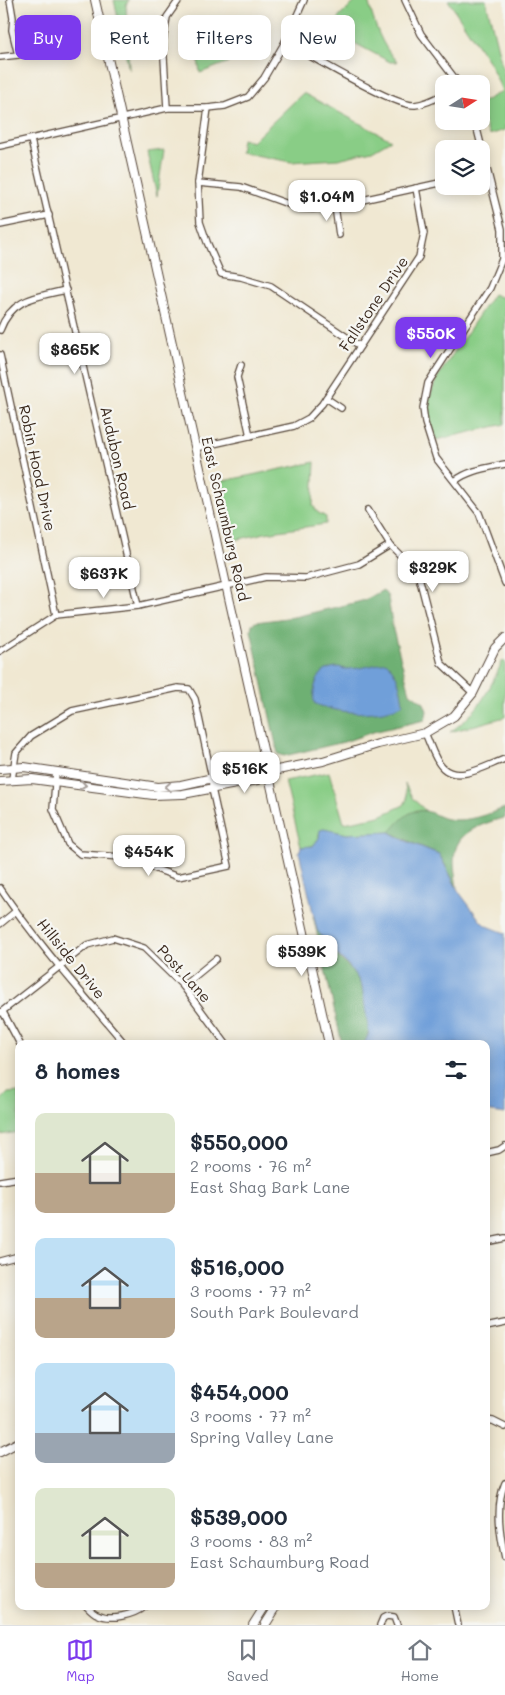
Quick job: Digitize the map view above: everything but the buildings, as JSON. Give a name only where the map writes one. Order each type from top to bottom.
[{"type":"main road","name":"East Schaumburg Road","points":[[95,0],[327,1040]]},
{"type":"main road","points":[[0,769],[24,767],[158,787],[181,786],[254,770],[267,772],[323,761],[378,744],[426,733],[454,716],[473,693],[495,648],[505,638]]},
{"type":"main road","points":[[0,781],[32,778],[159,795],[190,794],[257,780],[267,772]]},
{"type":"main road","points":[[0,1452],[15,1444]]},
{"type":"main road","points":[[253,1625],[262,1610]]},
{"type":"main road","points":[[266,1625],[274,1610]]},
{"type":"street","points":[[0,56],[18,54],[12,30],[13,18],[10,0]]},
{"type":"street","points":[[167,108],[163,41],[167,17],[179,0]]},
{"type":"street","points":[[296,0],[303,1],[297,15]]},
{"type":"street","points":[[406,0],[421,34],[452,75]]},
{"type":"street","points":[[0,146],[167,108],[225,106],[248,98],[264,78],[281,49]]},
{"type":"street","points":[[318,60],[391,99],[414,106],[435,99]]},
{"type":"street","points":[[208,108],[198,183],[200,222],[221,274],[241,277],[271,286],[360,346]]},
{"type":"street","name":"Audubon Road","points":[[31,140],[138,606]]},
{"type":"street","points":[[198,183],[241,187],[299,208],[313,209],[435,184]]},
{"type":"street","name":"Fallstone Drive","points":[[195,448],[294,426],[309,418],[326,398],[419,257],[424,233],[416,188]]},
{"type":"street","points":[[490,192],[502,229],[502,259],[490,288],[428,383],[423,408],[425,423],[436,458],[446,473],[455,481],[479,512],[505,583]]},
{"type":"street","points":[[335,206],[339,235]]},
{"type":"street","points":[[0,225],[49,215]]},
{"type":"street","points":[[0,330],[9,313],[21,303],[35,297],[66,290]]},
{"type":"street","name":"Robin Hood Drive","points":[[0,356],[56,615]]},
{"type":"street","points":[[241,365],[237,377],[250,436]]},
{"type":"street","points":[[326,398],[341,408]]},
{"type":"street","points":[[455,481],[462,475],[505,464]]},
{"type":"street","points":[[368,510],[390,545],[418,573],[441,664],[473,693]]},
{"type":"street","points":[[0,651],[56,615],[138,606],[266,577],[306,578],[359,564],[390,545]]},
{"type":"street","points":[[12,779],[16,753],[31,736],[72,711],[178,688],[189,689],[195,699],[229,866],[178,877],[156,869],[135,858],[80,854],[68,844],[53,809],[56,772]]},
{"type":"street","points":[[426,733],[442,767],[456,774],[473,771],[505,759]]},
{"type":"street","name":"Hillside Drive","points":[[0,888],[16,912],[60,967],[122,1040]]},
{"type":"street","points":[[0,924],[16,912]]},
{"type":"street","name":"Post Lane","points":[[1,1013],[88,945],[113,938],[144,948],[182,986],[223,1040]]},
{"type":"street","points":[[182,986],[216,959]]},
{"type":"street","points":[[1,1013],[18,1040]]},
{"type":"street","points":[[490,1152],[505,1146]]},
{"type":"street","points":[[0,1181],[15,1179]]},
{"type":"street","points":[[490,1241],[505,1238]]},
{"type":"street","points":[[0,1260],[15,1257]]},
{"type":"street","points":[[490,1326],[505,1323]]},
{"type":"street","points":[[490,1421],[505,1427]]},
{"type":"street","points":[[505,1483],[500,1502],[500,1539],[505,1558]]},
{"type":"street","points":[[92,1610],[98,1615],[113,1618],[137,1610]]},
{"type":"street","points":[[455,1610],[458,1625]]},
{"type":"street","points":[[380,1625],[383,1618],[387,1616],[394,1617],[397,1625]]},
{"type":"green space","points":[[114,0],[129,0],[126,5],[126,15],[117,15]]},
{"type":"green space","points":[[357,0],[368,0],[379,33],[397,62],[390,62],[355,43],[355,15],[341,15]]},
{"type":"green space","points":[[448,0],[486,0],[505,78],[505,130],[489,135],[487,130],[490,130],[490,98],[502,91],[490,64]]},
{"type":"green space","points":[[198,60],[234,60],[200,73]]},
{"type":"green space","points":[[303,93],[391,140],[372,151],[338,159],[291,162],[240,152],[242,139],[252,142]]},
{"type":"green space","points":[[164,150],[157,196],[147,152]]},
{"type":"green space","points":[[493,294],[505,299],[505,424],[436,440],[429,419],[429,399],[437,378]]},
{"type":"green space","points":[[315,462],[313,505],[317,512],[326,517],[326,524],[265,533],[231,541],[218,482]]},
{"type":"green space","points":[[383,590],[388,597],[393,630],[410,693],[424,703],[427,711],[425,720],[284,756],[278,754],[251,630],[252,624],[294,617],[354,603],[365,600]]},
{"type":"green space","points":[[503,660],[505,662],[505,717],[450,732],[469,716],[482,700]]},
{"type":"green space","points":[[329,772],[344,823],[380,816],[404,805],[407,799],[405,784],[413,799],[426,811],[416,810],[391,832],[347,834],[324,829],[319,833],[319,838],[313,846],[301,847],[285,781]]},
{"type":"green space","points":[[505,808],[505,818],[472,830],[459,842],[454,857],[457,887],[439,854],[390,832],[406,815],[416,811],[429,812],[447,819],[462,820]]},
{"type":"green space","points":[[313,916],[326,944],[355,975],[364,996],[368,1026],[366,1040],[341,1040]]},
{"type":"green space","points":[[15,1092],[15,1133],[0,1135],[0,1101],[8,1093]]},
{"type":"water","points":[[386,662],[398,681],[403,704],[384,711],[346,712],[314,703],[315,684],[326,670],[339,667],[346,669],[372,666]]},
{"type":"water","points":[[324,829],[347,834],[390,832],[404,840],[439,854],[459,892],[480,920],[485,925],[505,933],[505,1114],[490,1112],[490,1040],[366,1040],[369,1033],[362,987],[348,965],[330,948],[317,930],[299,852],[301,847],[313,846],[319,838],[320,830]]}]
